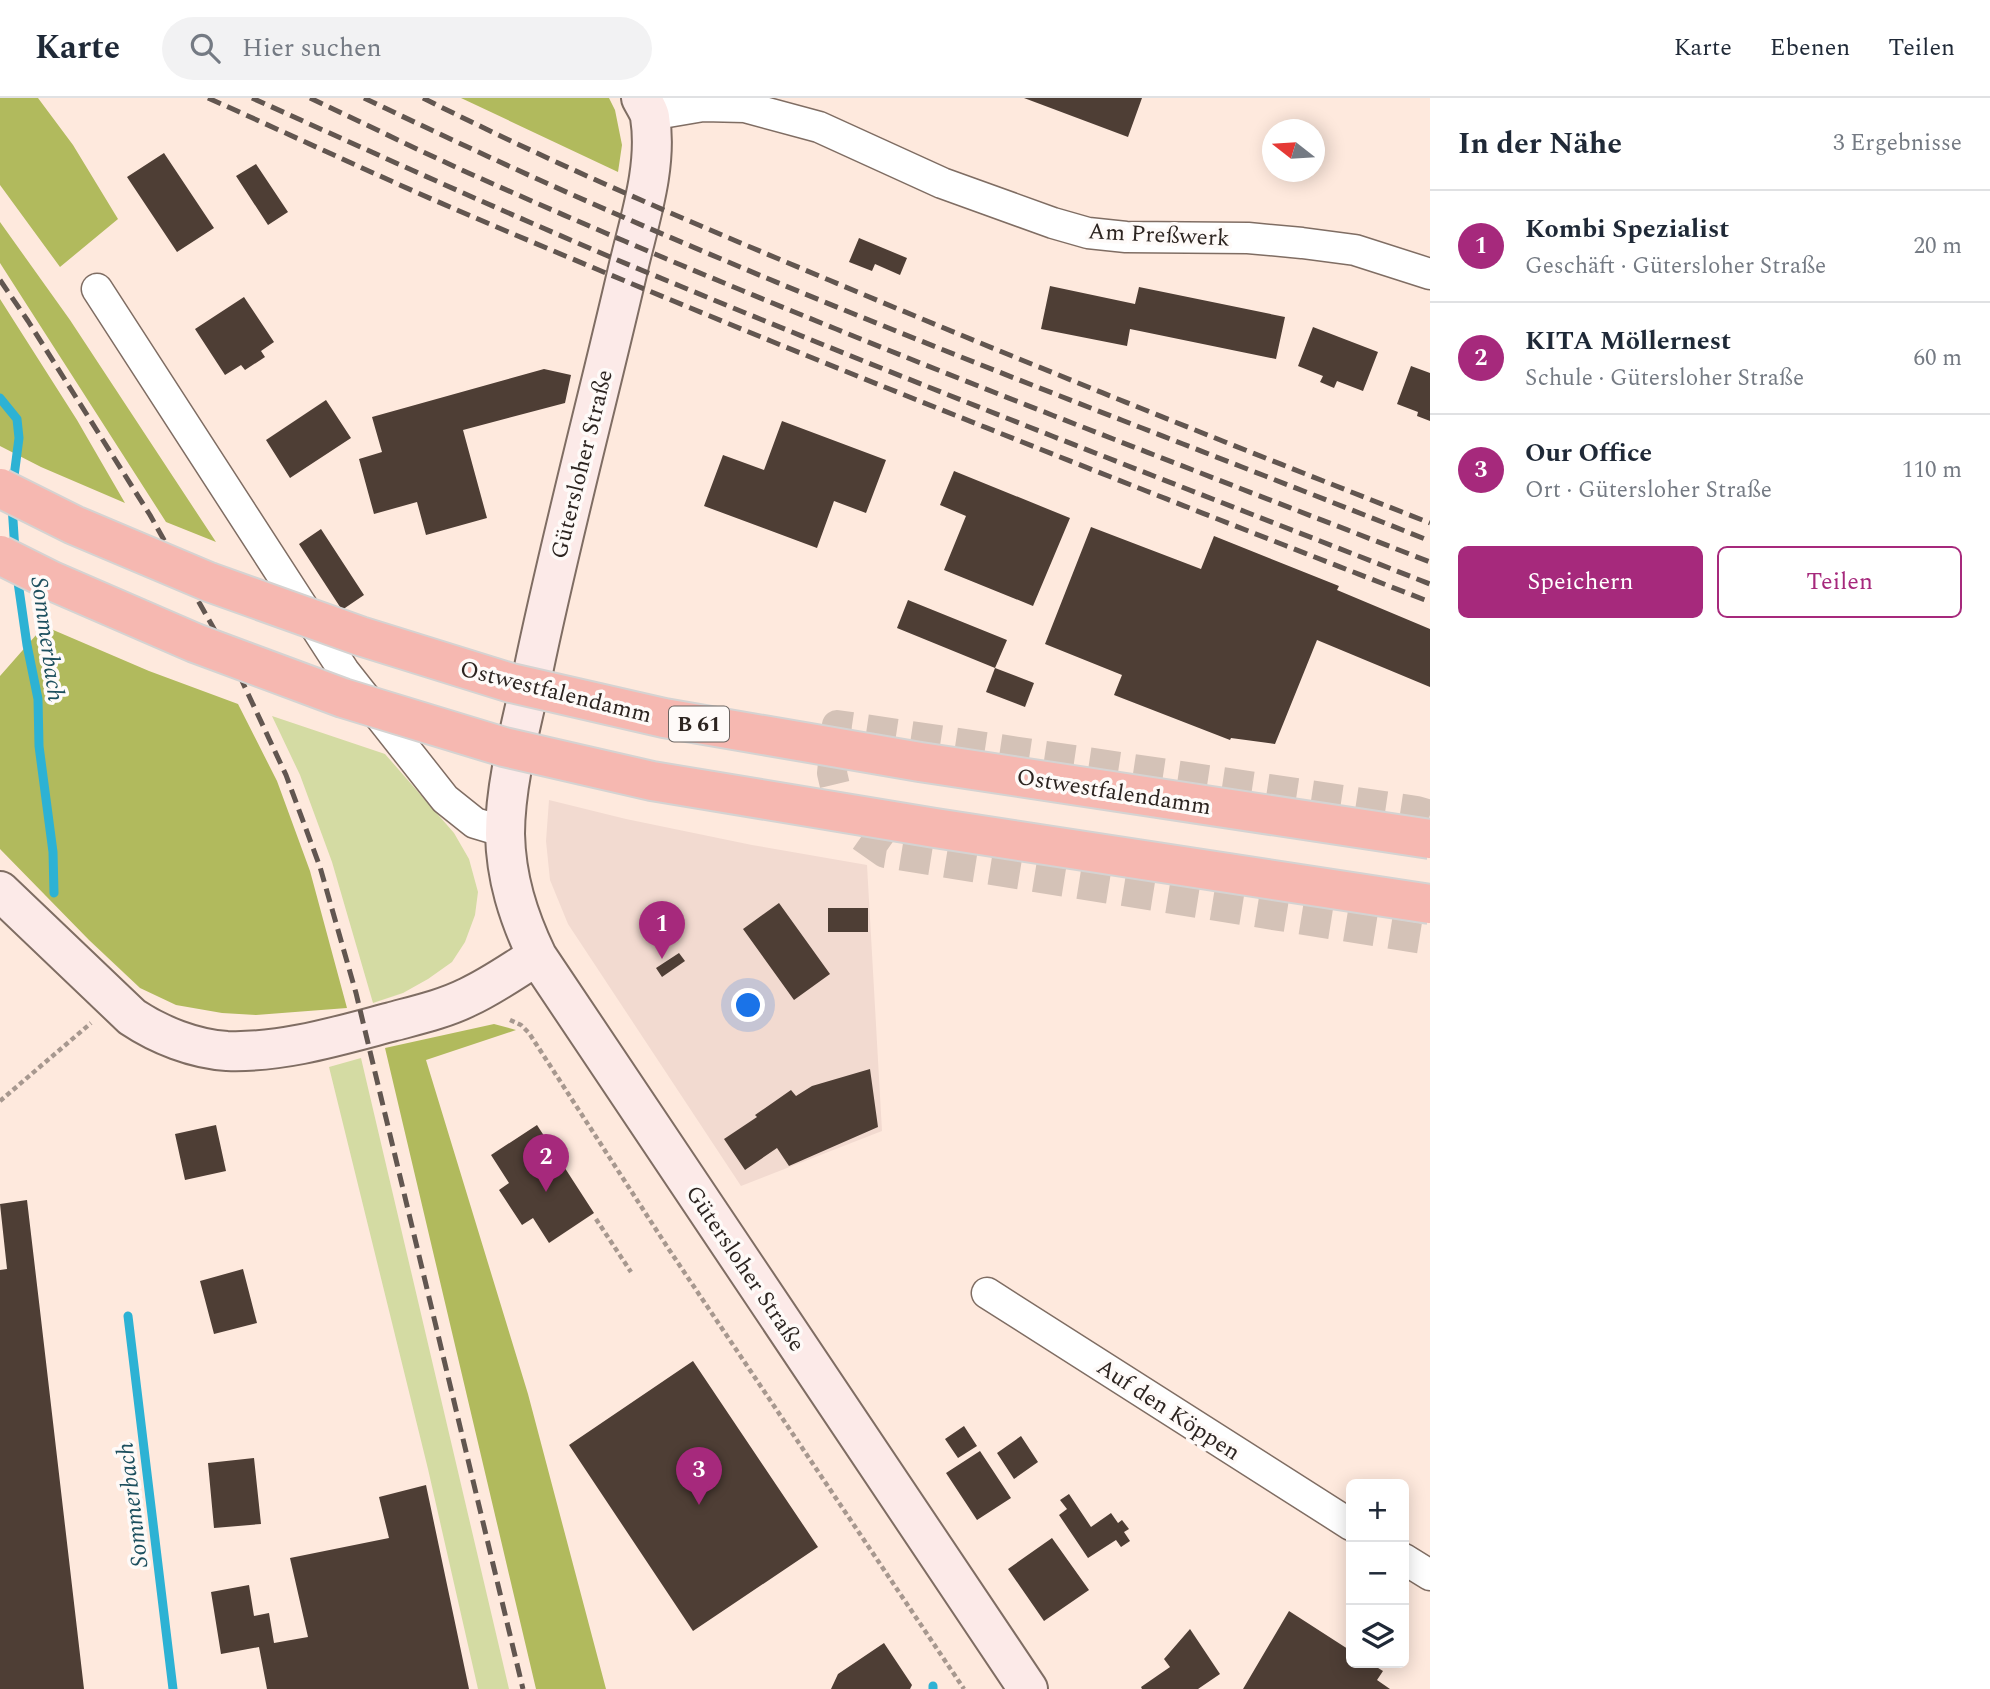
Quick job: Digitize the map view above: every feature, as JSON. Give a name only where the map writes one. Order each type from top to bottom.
[{"type":"highway","name":"Ostwestfalendamm","points":[[0,488],[74,525],[209,582],[360,636],[511,683],[664,718],[893,758],[1430,839]]},
{"type":"highway","points":[[0,555],[52,581],[195,643],[342,698],[504,747],[652,781],[934,828],[1430,904]]},
{"type":"main road","name":"Gütersloher Straße","points":[[645,107],[650,171],[541,633],[512,775],[505,832],[508,873],[513,896],[537,956],[1028,1689]]},
{"type":"main road","points":[[0,891],[132,1017],[152,1031],[190,1044],[225,1051],[259,1050],[307,1043],[422,1014],[467,998],[537,956]]},
{"type":"street","name":"Am Preßwerk","points":[[773,98],[819,127],[942,183],[1052,223],[1088,233],[1125,237],[1248,238],[1302,243],[1355,250],[1430,274]]},
{"type":"street","name":"Am Preßwerk","points":[[645,107],[745,107],[819,127]]},
{"type":"street","points":[[97,289],[344,671],[445,799],[475,823],[505,832]]},
{"type":"street","name":"Auf den Köppen","points":[[987,1293],[1346,1522]]},
{"type":"street","points":[[1409,1562],[1430,1575]]},
{"type":"path","points":[[0,1101],[116,1002]]},
{"type":"path","points":[[510,1020],[521,1025],[528,1033],[964,1689]]},
{"type":"path","points":[[596,1219],[631,1272]]},
{"type":"shaded area","points":[[549,800],[752,845],[867,865],[882,1131],[741,1186],[568,924],[550,880],[546,841]]},
{"type":"green space","points":[[0,98],[38,98],[73,145],[118,219],[60,267],[0,185]]},
{"type":"green space","points":[[461,98],[609,98],[615,110],[622,145],[618,172]]},
{"type":"green space","points":[[0,222],[70,320],[216,542],[166,522],[0,263]]},
{"type":"green space","points":[[0,299],[77,420],[125,503],[0,446]]},
{"type":"green space","points":[[44,626],[149,671],[238,704],[277,781],[310,871],[347,1008],[256,1015],[222,1013],[176,1005],[140,988],[0,849],[0,676]]},
{"type":"green space","points":[[272,716],[385,754],[454,833],[469,859],[478,892],[475,915],[465,942],[452,962],[403,993],[373,1003],[332,862],[300,775]]},
{"type":"green space","points":[[494,1024],[516,1030],[426,1060],[528,1394],[606,1689],[536,1689],[385,1048]]},
{"type":"green space","points":[[361,1058],[509,1689],[478,1689],[428,1469],[329,1067]]},
{"type":"building","points":[[1024,98],[1142,98],[1128,137]]},
{"type":"building","points":[[164,153],[214,228],[177,252],[127,177]]},
{"type":"building","points":[[256,164],[288,212],[268,225],[236,176]]},
{"type":"building","points":[[859,238],[907,258],[900,275],[875,264],[872,271],[849,262]]},
{"type":"building","points":[[1050,286],[1135,304],[1139,287],[1285,317],[1276,359],[1130,329],[1127,346],[1041,329]]},
{"type":"building","points":[[244,297],[274,342],[261,351],[265,357],[245,370],[241,365],[225,375],[195,329]]},
{"type":"building","points":[[1313,327],[1378,352],[1363,391],[1337,381],[1334,388],[1320,382],[1323,376],[1298,366]]},
{"type":"building","points":[[1411,366],[1430,373],[1430,421],[1417,416],[1418,412],[1397,404]]},
{"type":"building","points":[[544,369],[571,375],[565,403],[463,430],[487,518],[426,535],[417,502],[374,514],[359,459],[382,452],[372,417]]},
{"type":"building","points":[[326,400],[351,438],[290,478],[266,440]]},
{"type":"building","points":[[782,421],[886,460],[866,513],[834,501],[817,548],[704,506],[723,455],[764,470]]},
{"type":"building","points":[[954,471],[1070,518],[1033,606],[944,570],[966,516],[940,505]]},
{"type":"building","points":[[1091,527],[1201,569],[1214,536],[1339,586],[1337,590],[1430,629],[1430,687],[1317,640],[1275,744],[1230,740],[1114,695],[1122,675],[1045,644]]},
{"type":"building","points":[[321,529],[364,595],[342,610],[299,544]]},
{"type":"building","points":[[908,600],[1007,640],[995,668],[897,628]]},
{"type":"building","points":[[995,668],[1034,683],[1025,707],[986,692]]},
{"type":"building","points":[[779,903],[830,974],[794,1000],[743,929]]},
{"type":"building","points":[[828,908],[868,908],[868,932],[828,932]]},
{"type":"building","points":[[679,953],[685,961],[662,977],[656,968]]},
{"type":"building","points":[[870,1069],[878,1127],[789,1166],[777,1148],[745,1170],[724,1139],[791,1090],[796,1096],[812,1086]]},
{"type":"building","points":[[216,1125],[226,1171],[185,1180],[175,1134]]},
{"type":"building","points":[[537,1125],[594,1213],[549,1243],[533,1218],[522,1225],[499,1190],[509,1183],[491,1155]]},
{"type":"building","points":[[27,1200],[84,1689],[0,1689],[0,1270],[7,1269],[0,1204]]},
{"type":"building","points":[[243,1269],[257,1323],[214,1334],[200,1281]]},
{"type":"building","points":[[693,1361],[818,1547],[693,1631],[569,1445]]},
{"type":"building","points":[[964,1426],[977,1446],[958,1458],[945,1439]]},
{"type":"building","points":[[1021,1436],[1038,1462],[1014,1479],[997,1453]]},
{"type":"building","points":[[980,1451],[1011,1498],[977,1520],[946,1473]]},
{"type":"building","points":[[254,1458],[261,1524],[214,1528],[208,1463]]},
{"type":"building","points":[[426,1485],[469,1689],[267,1689],[259,1647],[221,1654],[211,1592],[249,1585],[254,1616],[269,1613],[274,1643],[308,1637],[290,1558],[389,1538],[379,1497]]},
{"type":"building","points":[[1069,1494],[1091,1527],[1111,1513],[1118,1523],[1122,1520],[1129,1529],[1124,1532],[1130,1541],[1121,1547],[1116,1540],[1088,1558],[1059,1515],[1067,1509],[1060,1500]]},
{"type":"building","points":[[1052,1538],[1089,1590],[1044,1621],[1008,1569]]},
{"type":"building","points":[[1289,1611],[1346,1648],[1346,1668],[1378,1668],[1383,1671],[1377,1680],[1390,1689],[1243,1689]]},
{"type":"building","points":[[1190,1629],[1220,1674],[1198,1689],[1142,1689],[1141,1687],[1170,1667],[1164,1659]]},
{"type":"building","points":[[884,1643],[912,1685],[910,1689],[831,1689],[838,1674]]},
{"type":"waterway","name":"Sommerbach","points":[[0,398],[17,419],[19,438],[13,484]]},
{"type":"waterway","name":"Sommerbach","points":[[12,505],[15,551]]},
{"type":"waterway","name":"Sommerbach","points":[[17,575],[38,699],[39,746],[53,852],[54,893]]},
{"type":"waterway","name":"Sommerbach","points":[[128,1316],[173,1689]]},
{"type":"tunnel","points":[[1430,815],[837,725],[832,773],[839,803],[855,832],[885,853],[1430,940]]},
{"type":"railway","points":[[208,98],[450,207],[694,309],[1430,602]]},
{"type":"railway","points":[[252,98],[680,286],[960,400],[1430,584]]},
{"type":"railway","points":[[310,98],[464,171],[703,274],[944,372],[1430,562]]},
{"type":"railway","points":[[364,98],[564,191],[778,283],[1430,541]]},
{"type":"railway","points":[[423,98],[574,170],[778,259],[1204,434],[1430,523]]},
{"type":"railway","points":[[0,280],[150,515],[236,668],[286,775],[320,867],[356,993],[523,1689]]},
{"type":"place","name":"Kombi Spezialist","points":[[662,959]]},
{"type":"place","name":"KITA Möllernest","points":[[546,1192]]},
{"type":"place","name":"Our Office","points":[[699,1505]]}]
